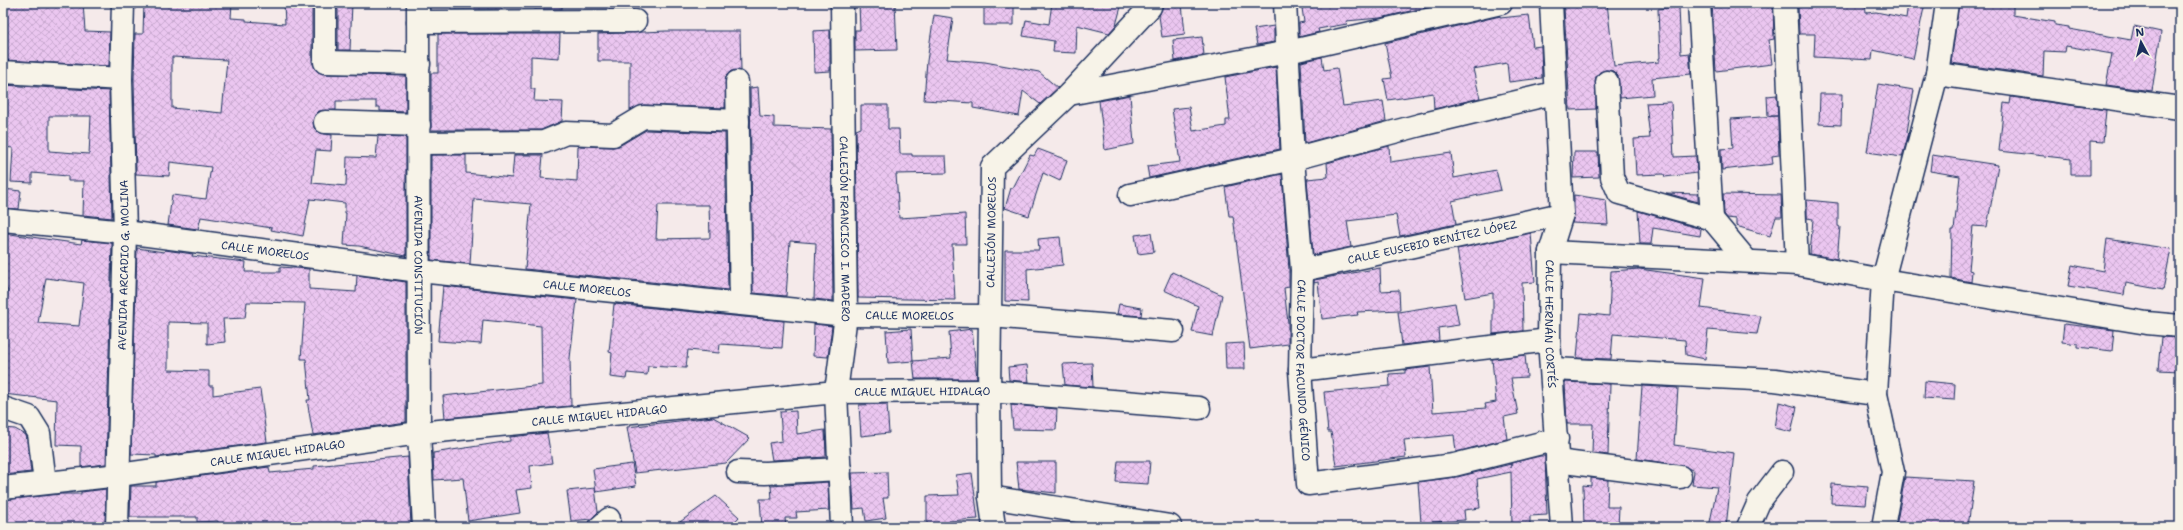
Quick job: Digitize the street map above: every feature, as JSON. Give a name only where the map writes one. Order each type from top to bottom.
[{"type":"street","name":"AVENIDA ARCADIO G. MOLINA","points":[[117,527],[125,232],[121,79],[123,3]]},
{"type":"street","name":"CALLEJÓN FRANCISCO I. MADERO","points":[[842,3],[846,315],[836,392],[842,527]]},
{"type":"street","name":"CALLEJÓN MORELOS","points":[[994,527],[990,497],[989,391],[992,167],[1070,94],[1150,7],[1151,3]]},
{"type":"street","name":"CALLE DOCTOR FACUNDO GÉNICO","points":[[1285,3],[1293,159],[1302,270],[1300,370],[1308,484],[1454,465],[1557,440]]},
{"type":"street","points":[[1070,94],[1288,52],[1501,3]]},
{"type":"street","name":"CALLE HERNÁN CORTÉS","points":[[1551,3],[1554,93],[1562,214],[1550,252],[1549,340],[1562,527]]},
{"type":"street","points":[[1699,3],[1712,219]]},
{"type":"street","points":[[1785,3],[1797,264]]},
{"type":"street","points":[[1883,527],[1894,472],[1876,394],[1883,280],[1937,74],[1947,3]]},
{"type":"street","points":[[325,10],[325,62],[419,64]]},
{"type":"street","points":[[418,12],[635,21]]},
{"type":"street","name":"AVENIDA CONSTITUCIÓN","points":[[418,12],[419,433],[424,527]]},
{"type":"street","points":[[3,72],[121,79]]},
{"type":"street","points":[[1937,74],[2180,108]]},
{"type":"street","points":[[737,82],[741,304]]},
{"type":"street","points":[[1607,82],[1612,177],[1619,192],[1712,219],[1747,262]]},
{"type":"street","points":[[1130,195],[1293,159],[1420,125],[1554,93]]},
{"type":"street","points":[[325,122],[419,134],[544,142],[566,133],[612,135],[643,117],[738,121]]},
{"type":"street","name":"CALLE EUSEBIO BENÍTEZ LÓPEZ","points":[[1302,270],[1562,214]]},
{"type":"street","name":"CALLE MORELOS","points":[[3,220],[125,232],[419,271],[846,315],[991,316],[1173,331]]},
{"type":"street","points":[[1550,252],[1797,264],[1883,280],[2139,322],[2180,326]]},
{"type":"street","points":[[1300,370],[1549,340]]},
{"type":"street","points":[[1552,369],[1775,380],[1876,394]]},
{"type":"street","name":"CALLE MIGUEL HIDALGO","points":[[3,488],[119,475],[419,433],[836,392],[989,391],[1199,408]]},
{"type":"street","points":[[3,408],[29,417],[39,433],[45,483]]},
{"type":"street","points":[[1557,461],[1680,477]]},
{"type":"street","points":[[738,472],[765,473],[840,469]]},
{"type":"street","points":[[1748,527],[1759,502],[1782,472]]},
{"type":"street","points":[[990,497],[1170,526]]},
{"type":"building","points":[[3,3],[83,3],[85,31],[110,32],[109,66],[3,60]]},
{"type":"building","points":[[144,3],[232,3],[231,18],[246,19],[246,21],[285,24],[284,3],[315,3],[312,10],[312,62],[318,72],[325,74],[406,76],[406,112],[380,111],[380,107],[376,107],[376,101],[336,101],[336,110],[319,111],[315,115],[313,121],[314,128],[319,133],[332,135],[331,151],[316,150],[312,183],[346,186],[347,157],[376,158],[378,136],[406,137],[406,256],[359,246],[344,245],[346,213],[345,203],[310,199],[303,236],[271,230],[272,228],[201,217],[198,229],[168,225],[172,195],[206,199],[211,167],[170,162],[169,176],[136,174],[134,79],[135,34],[143,34]],"holes":[[[172,57],[227,60],[222,113],[172,108]]]},
{"type":"building","points":[[335,3],[352,3],[350,50],[338,50],[338,10]]},
{"type":"building","points":[[452,3],[502,5],[502,9],[451,9]]},
{"type":"building","points":[[535,3],[562,3],[562,9],[535,9]]},
{"type":"building","points":[[609,3],[634,3],[633,9],[609,9]]},
{"type":"building","points":[[859,3],[895,3],[897,50],[855,51],[855,30],[860,30]]},
{"type":"building","points":[[984,3],[1014,3],[1014,25],[984,25]]},
{"type":"building","points":[[1052,3],[1122,3],[1116,25],[1109,33],[1077,25],[1076,53],[1053,52],[1054,41],[1023,36],[1026,20],[1049,24]]},
{"type":"building","points":[[1334,3],[1445,3],[1380,18],[1346,21],[1347,24],[1318,29],[1319,32],[1299,37],[1299,23],[1304,22],[1302,8]]},
{"type":"building","points":[[1566,3],[1607,3],[1614,66],[1659,62],[1658,9],[1679,7],[1681,54],[1689,53],[1691,74],[1652,78],[1653,95],[1620,98],[1618,76],[1613,71],[1606,70],[1600,72],[1596,77],[1596,109],[1570,110],[1564,8],[1567,7]]},
{"type":"building","points":[[1712,3],[1744,3],[1744,8],[1773,4],[1774,39],[1769,40],[1772,64],[1716,71]]},
{"type":"building","points":[[1798,3],[1865,3],[1866,13],[1876,12],[1906,18],[1908,3],[1925,3],[1913,59],[1873,50],[1872,60],[1814,57],[1815,34],[1799,34]]},
{"type":"building","points":[[1959,3],[2013,3],[2013,15],[2055,22],[2055,25],[2069,27],[2069,29],[2131,40],[2134,26],[2161,32],[2152,91],[2106,85],[2112,54],[2066,46],[2065,52],[2044,51],[2043,76],[1951,63]]},
{"type":"building","points":[[1182,4],[1185,34],[1162,37],[1159,16],[1163,6]]},
{"type":"building","points":[[934,15],[953,18],[947,59],[985,62],[1039,72],[1058,88],[1040,104],[1023,91],[1019,116],[973,108],[973,103],[924,100],[927,61]]},
{"type":"building","points":[[1529,15],[1533,47],[1541,46],[1542,78],[1509,82],[1507,63],[1473,69],[1480,98],[1434,109],[1433,93],[1388,100],[1384,79],[1392,78],[1385,43],[1500,16],[1500,18]]},
{"type":"building","points":[[1274,26],[1274,42],[1257,45],[1254,29]]},
{"type":"building","points":[[830,30],[830,71],[814,72],[813,31]]},
{"type":"building","points":[[666,31],[740,31],[741,71],[731,71],[726,76],[725,108],[644,105],[630,110],[630,61],[598,61],[598,34]]},
{"type":"building","points":[[438,34],[560,34],[559,58],[531,56],[531,89],[535,89],[534,101],[563,102],[562,121],[541,130],[431,130],[431,73],[438,73]]},
{"type":"building","points":[[1202,37],[1204,55],[1175,61],[1173,40]]},
{"type":"building","points":[[1322,57],[1324,70],[1337,68],[1343,106],[1383,101],[1386,121],[1305,143],[1301,62]]},
{"type":"building","points":[[1276,67],[1280,149],[1149,178],[1147,166],[1180,162],[1172,109],[1189,107],[1193,131],[1226,126],[1226,120],[1230,120],[1225,77]]},
{"type":"building","points":[[1878,84],[1914,90],[1907,132],[1909,133],[1902,157],[1867,152]]},
{"type":"building","points":[[3,85],[109,91],[112,218],[83,215],[84,181],[68,181],[68,176],[32,173],[32,183],[11,182],[13,148],[3,147]],"holes":[[[49,116],[91,116],[89,154],[49,151]]]},
{"type":"building","points":[[758,87],[760,116],[774,117],[774,127],[831,129],[833,301],[814,299],[816,243],[790,241],[786,296],[753,293],[750,88]]},
{"type":"building","points":[[1820,94],[1842,94],[1841,125],[1819,124]]},
{"type":"building","points":[[1130,95],[1134,144],[1105,150],[1099,101]]},
{"type":"building","points":[[1777,95],[1779,155],[1772,156],[1773,164],[1722,170],[1721,149],[1733,148],[1731,119],[1777,116],[1768,116],[1767,96]]},
{"type":"building","points":[[2011,97],[2106,110],[2103,142],[2090,141],[2090,175],[2071,175],[2071,159],[1999,151],[2004,103],[2010,104]]},
{"type":"building","points":[[1671,102],[1674,157],[1696,156],[1697,173],[1665,177],[1664,174],[1636,175],[1634,139],[1650,138],[1646,103]]},
{"type":"building","points":[[861,105],[888,105],[888,129],[899,129],[900,154],[912,154],[912,156],[946,156],[947,173],[896,174],[899,218],[965,214],[966,244],[952,244],[955,300],[858,298],[856,130],[861,128]]},
{"type":"building","points":[[646,130],[725,133],[728,290],[525,269],[531,204],[474,199],[470,264],[431,260],[431,155],[466,155],[466,173],[512,178],[514,155],[543,155],[541,178],[577,181],[578,146],[619,146]],"holes":[[[658,205],[709,205],[710,238],[656,239]]]},
{"type":"building","points":[[1389,146],[1390,162],[1451,153],[1454,178],[1496,170],[1501,190],[1452,201],[1456,224],[1400,236],[1396,215],[1347,221],[1351,247],[1313,255],[1307,179],[1328,177],[1327,163]]},
{"type":"building","points":[[1038,149],[1067,160],[1060,181],[1043,173],[1029,216],[1005,208],[1011,188],[1013,188],[1030,155],[1034,156]]},
{"type":"building","points":[[1574,152],[1598,152],[1599,177],[1573,178]]},
{"type":"building","points":[[1932,155],[1998,165],[1987,227],[1973,226],[1969,270],[1972,271],[1971,282],[1951,278],[1952,230],[1954,230],[1960,176],[1930,171]]},
{"type":"building","points":[[1282,174],[1289,270],[1289,287],[1284,288],[1288,323],[1288,344],[1250,349],[1233,216],[1229,216],[1225,187]]},
{"type":"building","points":[[3,189],[21,191],[19,209],[3,208]]},
{"type":"building","points":[[1666,193],[1698,194],[1698,202]]},
{"type":"building","points":[[1723,194],[1781,195],[1782,217],[1776,217],[1770,236],[1736,226],[1736,219],[1727,218],[1724,214]]},
{"type":"building","points":[[1574,195],[1606,200],[1608,225],[1572,223],[1574,214]]},
{"type":"building","points":[[1807,200],[1838,203],[1838,226],[1840,227],[1837,259],[1810,254],[1813,219],[1807,218]]},
{"type":"building","points":[[1638,211],[1701,229],[1700,236],[1653,228],[1651,244],[1640,244]]},
{"type":"building","points":[[3,233],[81,244],[82,240],[112,243],[106,464],[81,467],[81,446],[56,445],[57,400],[3,394],[3,318],[8,290],[3,289]],"holes":[[[46,278],[84,283],[79,326],[38,323]]]},
{"type":"building","points":[[1151,233],[1154,252],[1138,254],[1135,235]]},
{"type":"building","points":[[1531,233],[1535,282],[1522,283],[1523,331],[1493,334],[1493,293],[1465,298],[1457,249]]},
{"type":"building","points":[[1060,237],[1063,265],[1027,269],[1028,302],[1005,301],[1005,250],[1039,250],[1038,239]]},
{"type":"building","points":[[2107,239],[2171,249],[2163,290],[2126,283],[2124,295],[2068,286],[2072,265],[2103,271]]},
{"type":"building","points":[[137,248],[164,252],[165,250],[193,254],[192,256],[246,262],[245,272],[280,272],[280,267],[309,269],[309,289],[356,292],[357,275],[406,282],[406,422],[313,435],[307,400],[310,400],[306,359],[301,359],[305,303],[247,302],[245,318],[223,319],[225,342],[207,344],[207,323],[168,322],[168,370],[209,371],[209,386],[213,386],[213,395],[260,389],[267,442],[156,457],[156,455],[131,454]]},
{"type":"building","points":[[1380,268],[1381,291],[1399,290],[1400,310],[1357,312],[1358,315],[1322,319],[1318,282],[1314,283],[1314,280]]},
{"type":"building","points":[[1639,269],[1705,278],[1701,308],[1761,316],[1757,334],[1708,330],[1705,359],[1686,355],[1685,340],[1613,334],[1611,359],[1577,358],[1581,313],[1609,316],[1611,271]]},
{"type":"building","points":[[1172,272],[1222,295],[1213,336],[1192,332],[1198,306],[1164,290]]},
{"type":"building","points":[[443,286],[577,300],[570,358],[571,406],[445,418],[443,396],[542,385],[541,326],[483,320],[481,344],[438,341]]},
{"type":"building","points":[[1455,303],[1459,325],[1438,328],[1439,341],[1402,345],[1398,312]]},
{"type":"building","points":[[614,304],[784,321],[782,348],[720,344],[719,353],[688,350],[686,368],[648,366],[647,375],[627,373],[626,379],[610,377],[612,353],[609,352]]},
{"type":"building","points":[[1119,304],[1142,308],[1141,316],[1117,314]]},
{"type":"building","points":[[814,324],[832,326],[828,357],[813,356]]},
{"type":"building","points":[[2064,324],[2114,330],[2112,351],[2078,347],[2078,344],[2062,342]]},
{"type":"building","points":[[911,329],[913,361],[888,363],[886,331]]},
{"type":"building","points":[[972,329],[977,379],[915,379],[913,361],[951,358],[949,332]]},
{"type":"building","points":[[2161,337],[2180,338],[2180,371],[2158,370]]},
{"type":"building","points":[[1244,343],[1245,369],[1226,369],[1225,344]]},
{"type":"building","points":[[1525,355],[1527,377],[1511,378],[1518,414],[1504,417],[1507,439],[1456,452],[1454,435],[1404,440],[1406,457],[1336,466],[1331,432],[1328,432],[1324,392],[1390,386],[1389,374],[1405,373],[1405,370],[1430,367],[1433,412],[1486,408],[1485,404],[1496,402],[1492,359]]},
{"type":"building","points":[[1092,363],[1093,387],[1065,385],[1063,364]]},
{"type":"building","points":[[1027,365],[1029,382],[1009,380],[1008,367]]},
{"type":"building","points":[[1925,381],[1955,384],[1954,400],[1924,398]]},
{"type":"building","points":[[1565,382],[1610,384],[1608,455],[1592,453],[1593,424],[1567,424]]},
{"type":"building","points":[[1642,386],[1678,388],[1674,445],[1734,453],[1726,527],[1709,527],[1717,487],[1692,485],[1694,471],[1682,465],[1637,459]]},
{"type":"building","points":[[1779,402],[1797,407],[1791,432],[1775,428]]},
{"type":"building","points":[[887,404],[889,433],[861,436],[859,405]]},
{"type":"building","points":[[1011,405],[1057,409],[1056,430],[1013,429]]},
{"type":"building","points":[[796,411],[797,434],[825,430],[826,457],[772,460],[769,443],[782,441],[780,412]]},
{"type":"building","points":[[713,417],[750,438],[726,463],[635,473],[627,427]]},
{"type":"building","points":[[3,428],[15,429],[26,435],[31,472],[3,475]]},
{"type":"building","points":[[547,433],[552,463],[530,466],[532,488],[516,490],[520,513],[468,521],[463,478],[434,480],[433,453],[510,441],[510,437]]},
{"type":"building","points":[[1545,456],[1547,515],[1530,516],[1530,527],[1512,527],[1511,472],[1477,479],[1480,508],[1464,510],[1465,520],[1421,523],[1418,482],[1457,477]]},
{"type":"building","points":[[408,457],[411,527],[218,527],[218,521],[197,522],[197,517],[130,517],[131,486],[156,486],[156,482],[269,467],[270,473],[314,469],[314,466]]},
{"type":"building","points":[[1118,461],[1150,461],[1148,484],[1116,482]]},
{"type":"building","points":[[1016,462],[1056,462],[1056,493],[1019,489]]},
{"type":"building","points":[[632,464],[636,486],[596,492],[593,469]]},
{"type":"building","points":[[887,472],[888,498],[883,498],[886,518],[866,521],[864,508],[854,509],[852,473]]},
{"type":"building","points":[[972,473],[978,519],[949,521],[949,527],[927,527],[927,496],[959,495],[956,475]]},
{"type":"building","points":[[1905,477],[1974,481],[1968,527],[1896,527]]},
{"type":"building","points":[[1591,478],[1608,480],[1607,507],[1619,507],[1618,527],[1584,527],[1583,485],[1591,486]]},
{"type":"building","points":[[828,482],[829,510],[796,512],[797,518],[785,518],[786,527],[762,527],[760,499],[772,499],[771,486]]},
{"type":"building","points":[[1832,484],[1868,487],[1866,505],[1831,503]]},
{"type":"building","points":[[595,488],[598,512],[591,519],[571,521],[567,491]]},
{"type":"building","points":[[106,489],[105,527],[3,527],[3,500],[61,494],[81,494],[81,492]]},
{"type":"building","points":[[716,496],[739,517],[730,527],[673,527]]}]
